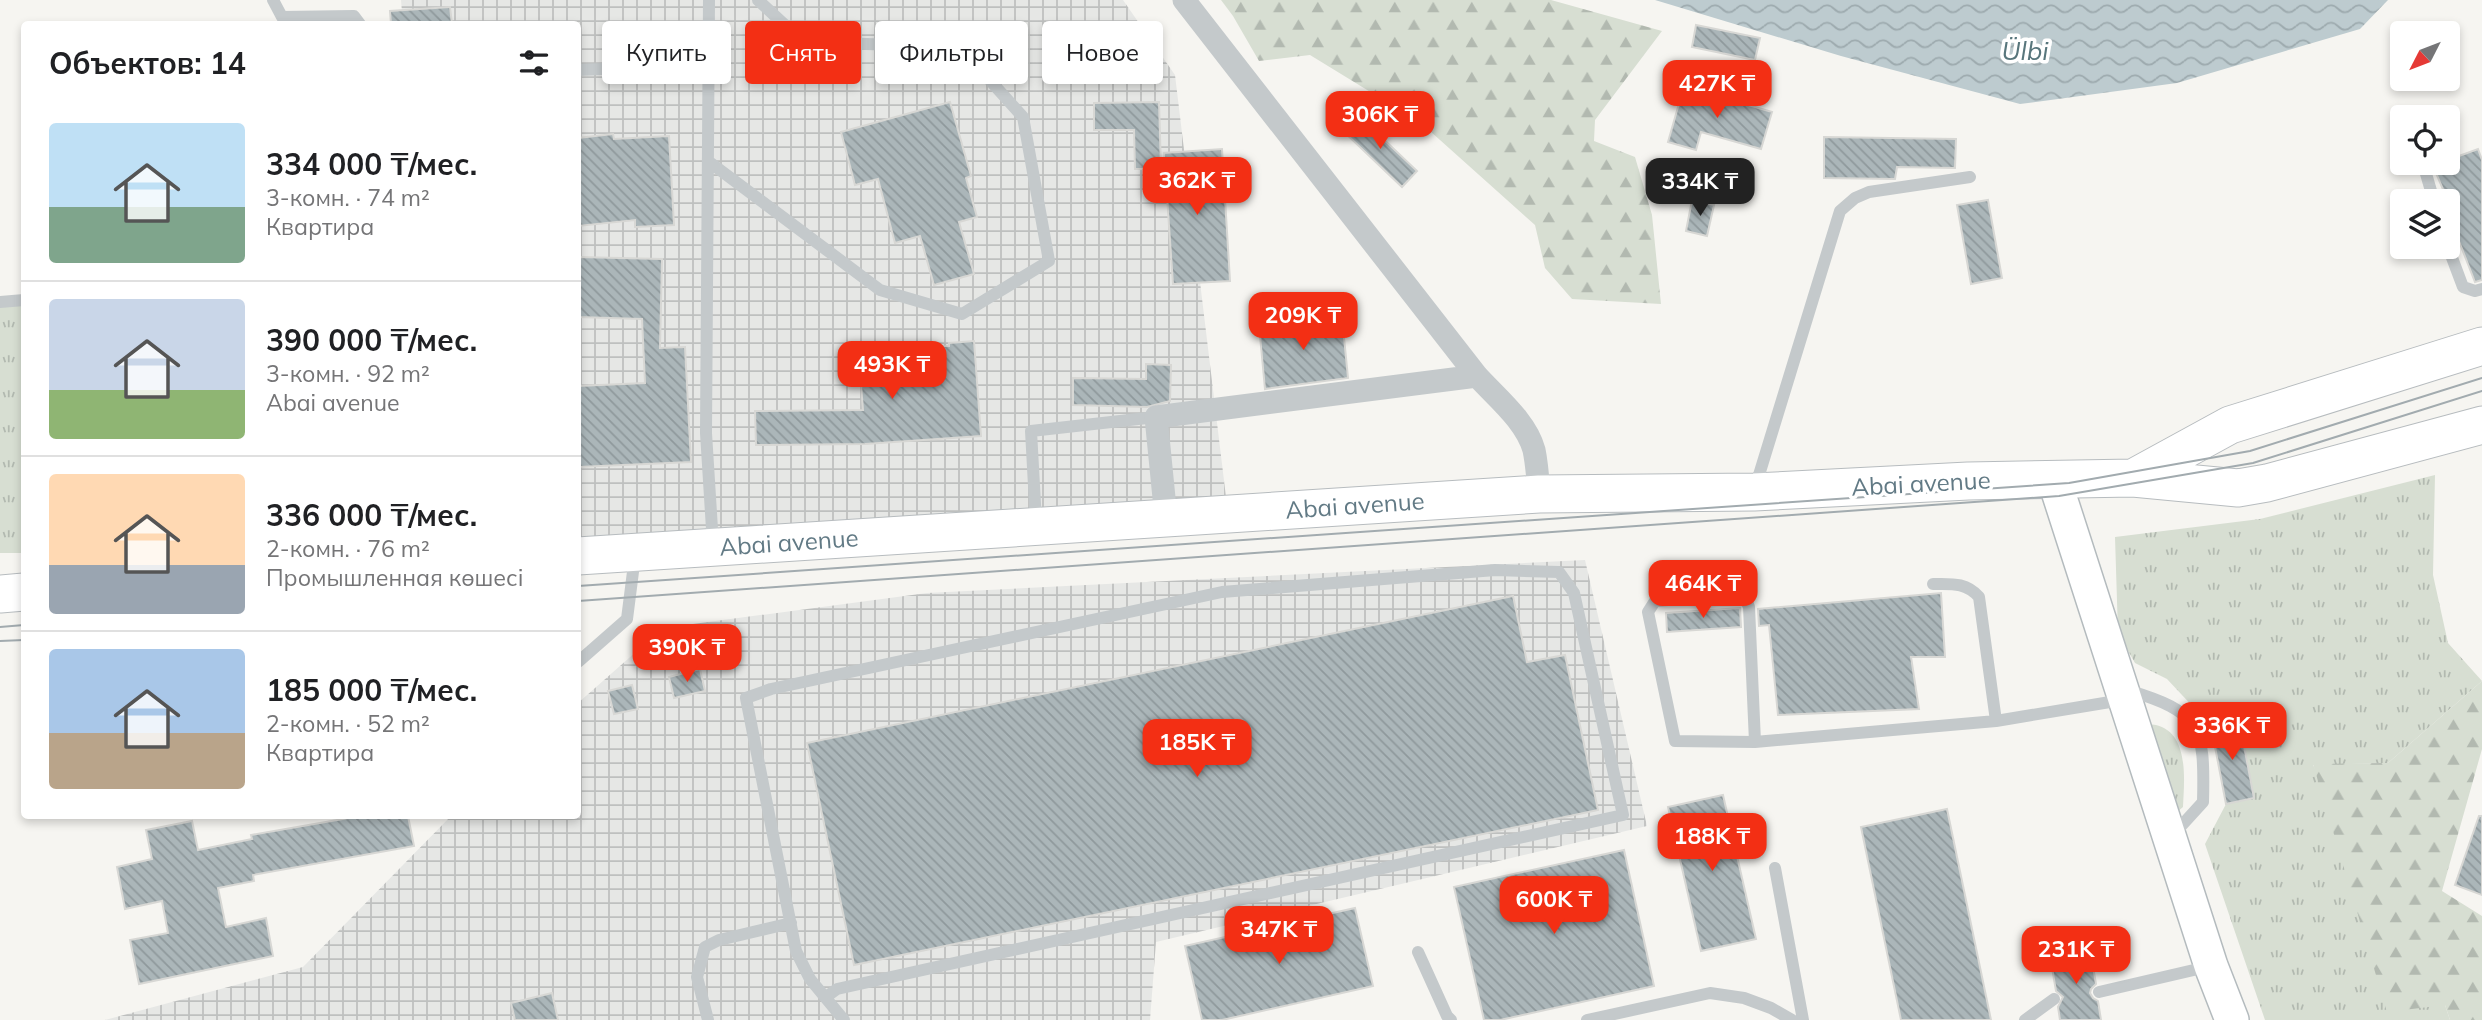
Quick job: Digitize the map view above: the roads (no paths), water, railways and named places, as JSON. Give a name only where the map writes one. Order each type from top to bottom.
[{"type":"main road","name":"Abai avenue","points":[[2133,478],[2230,425],[2482,346]]},
{"type":"main road","name":"Abai avenue","points":[[581,556],[1539,494],[1754,492],[2133,478],[2238,488],[2267,483],[2482,425]]},
{"type":"main road","points":[[2054,479],[2211,966],[2232,1020]]},
{"type":"main road","points":[[0,594],[21,592]]},
{"type":"street","points":[[1184,0],[1476,376],[1528,434],[1534,451],[1539,494]]},
{"type":"street","points":[[1166,518],[1156,417],[1476,376]]},
{"type":"lane","points":[[273,0],[282,21],[354,16],[358,21]]},
{"type":"lane","points":[[709,0],[709,21]]},
{"type":"lane","points":[[708,161],[880,290],[962,314],[1049,261],[1023,117],[960,47],[803,42],[758,0]]},
{"type":"lane","points":[[581,70],[602,69]]},
{"type":"lane","points":[[708,84],[706,433],[713,548]]},
{"type":"lane","points":[[1754,492],[1840,211],[1855,198],[1869,192],[1970,177]]},
{"type":"lane","points":[[2452,259],[2463,288],[2475,291],[2482,289]]},
{"type":"lane","points":[[0,302],[21,300]]},
{"type":"lane","points":[[1036,527],[1031,431],[1156,417]]},
{"type":"lane","points":[[581,659],[627,619],[635,553]]},
{"type":"lane","points":[[826,998],[837,989],[1623,815],[1574,593],[1559,572],[1495,569],[1222,592],[771,689],[746,698],[796,951],[810,979],[844,1020]]},
{"type":"lane","points":[[1933,584],[1962,584],[1979,597],[1996,721]]},
{"type":"lane","points":[[1755,742],[1747,601],[1731,595],[1655,601],[1648,612],[1675,741],[1755,742],[1996,721],[2124,694],[2163,701],[2185,714],[2198,732],[2204,765],[2203,802],[2170,839]]},
{"type":"lane","points":[[1775,868],[1803,1020]]},
{"type":"lane","points":[[708,1020],[697,977],[705,947],[719,940],[790,923]]},
{"type":"lane","points":[[1418,952],[1451,1020]]},
{"type":"lane","points":[[2099,992],[2211,966]]},
{"type":"lane","points":[[1587,1020],[1710,993],[1744,998],[1771,1008],[1792,1020]]},
{"type":"lane","points":[[2025,1020],[2054,999]]},
{"type":"water","name":"Ülbi","points":[[1655,0],[2388,0],[2360,29],[2177,83],[2020,104],[1841,56]]},
{"type":"tram line","points":[[581,586],[2069,483],[2250,451],[2482,378]]},
{"type":"tram line","points":[[581,601],[2059,496],[2253,463],[2482,391]]},
{"type":"tram line","points":[[0,627],[21,625]]},
{"type":"tram line","points":[[0,641],[21,640]]}]
